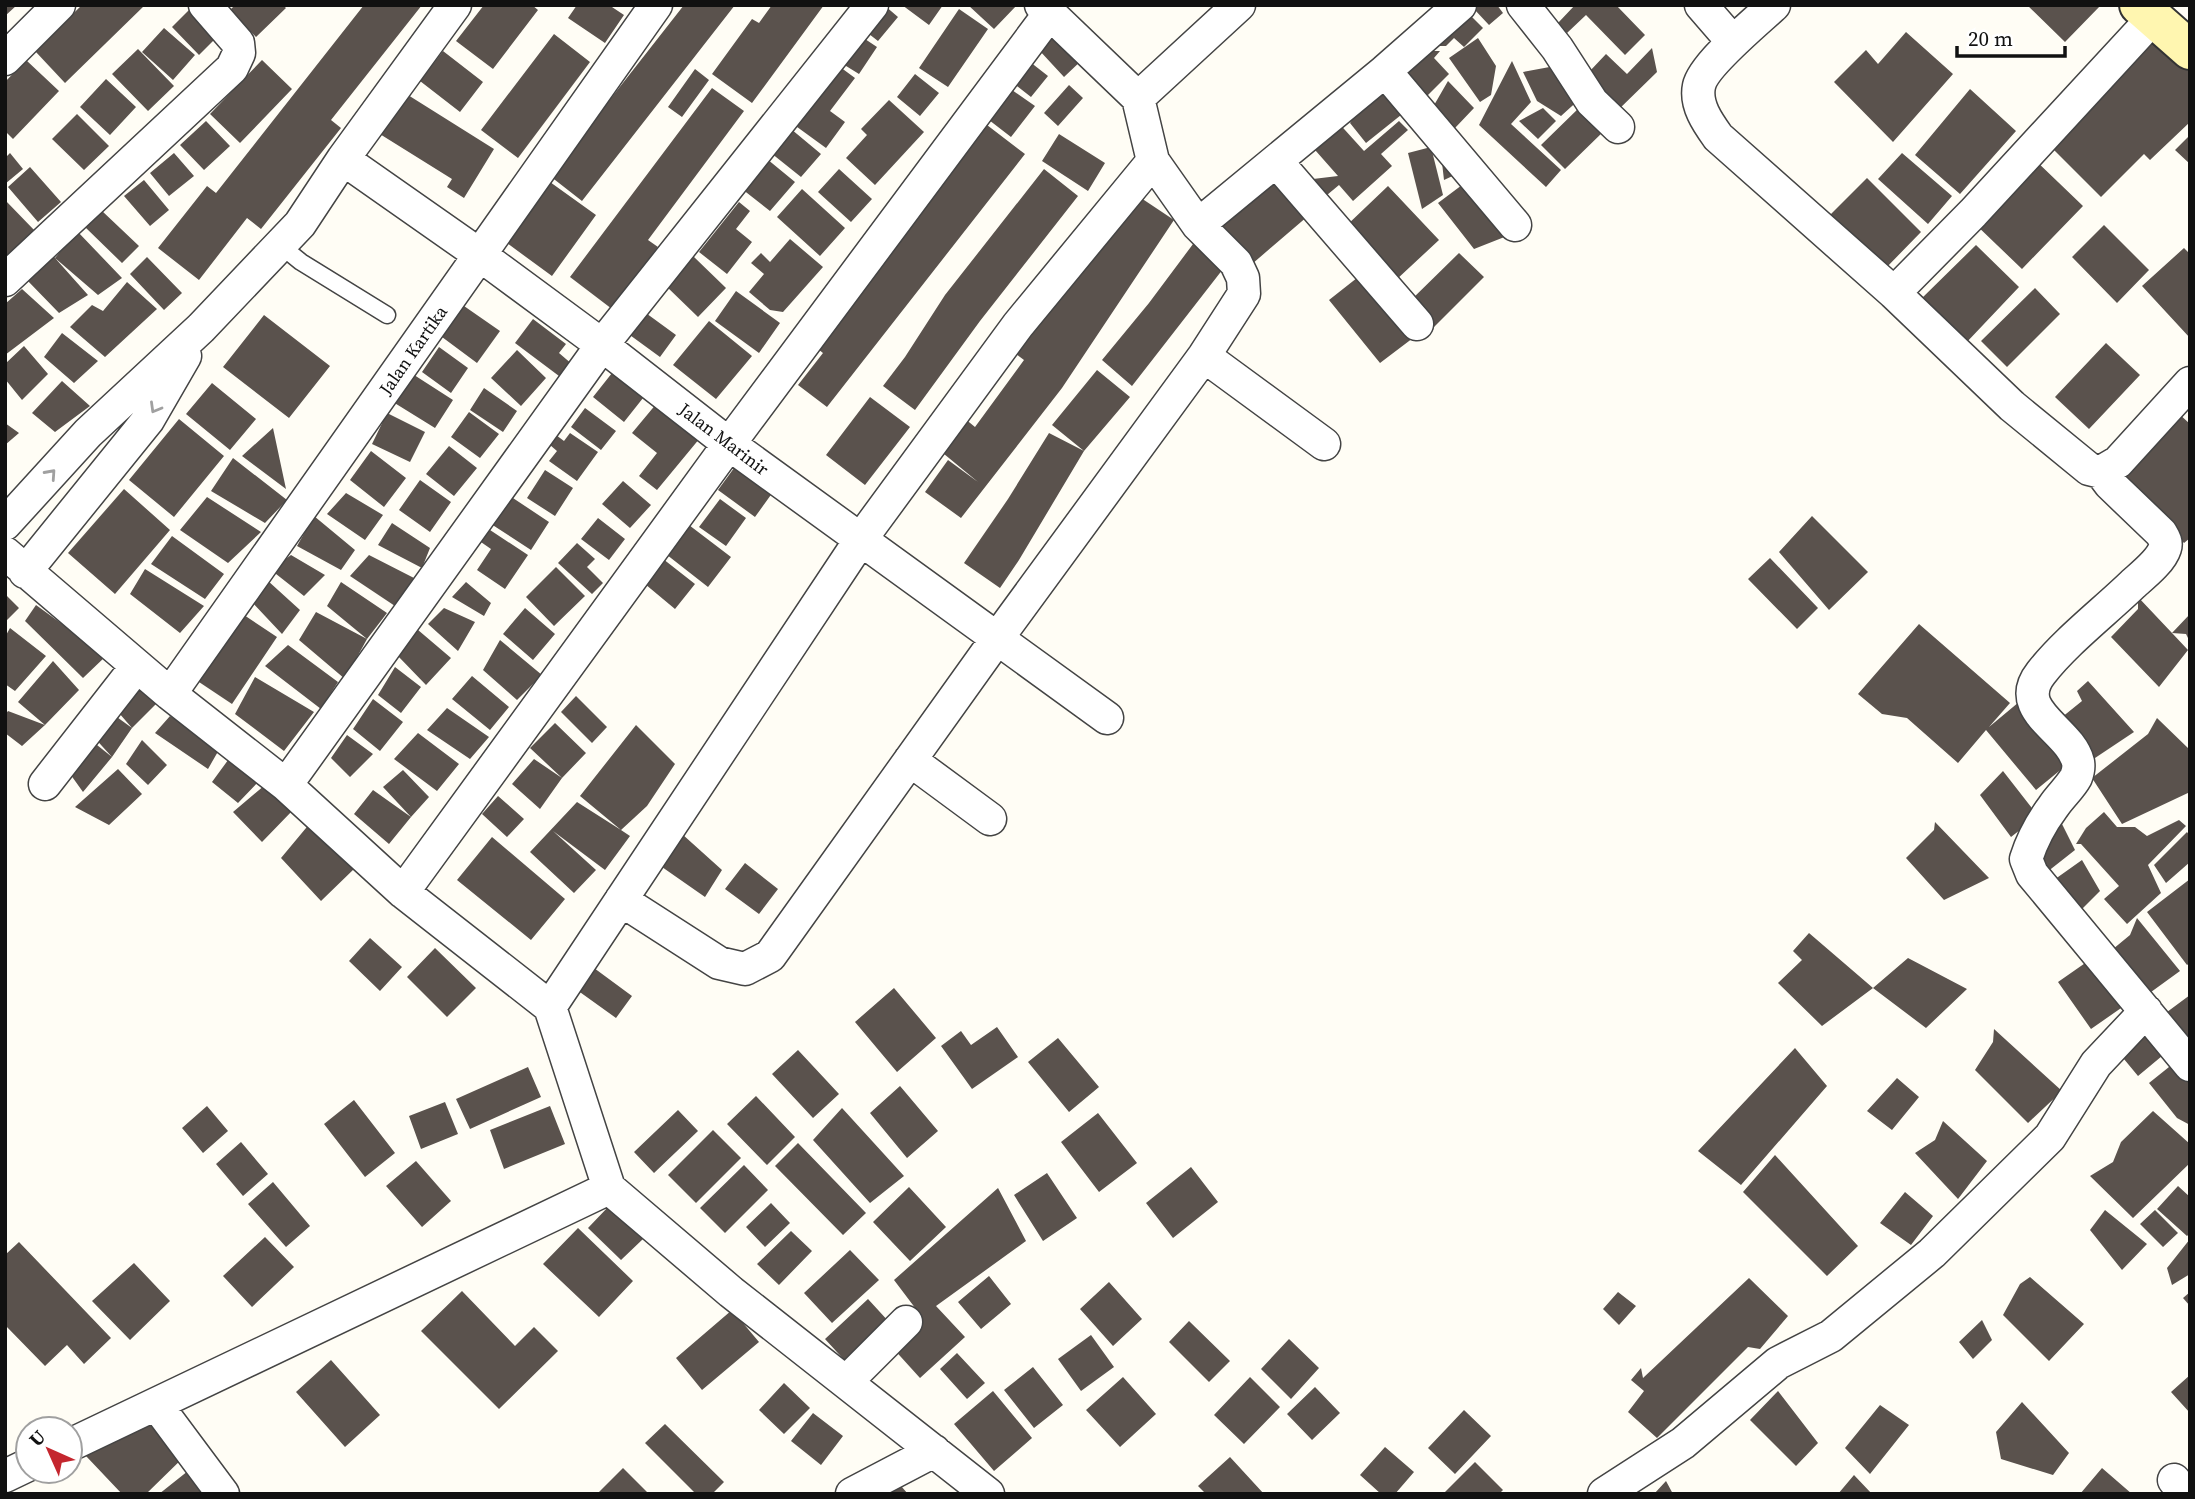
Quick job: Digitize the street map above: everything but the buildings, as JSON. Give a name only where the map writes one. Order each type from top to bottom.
[{"type":"street","points":[[5,59],[58,5]]},
{"type":"street","points":[[5,280],[232,68],[239,52],[238,43],[205,5]]},
{"type":"street","points":[[5,524],[88,433],[201,328],[300,224],[343,159],[455,5]]},
{"type":"street","name":"Jalan Kartika","points":[[170,694],[656,5]]},
{"type":"street","points":[[286,785],[602,345],[872,5]]},
{"type":"street","points":[[1138,98],[1239,5]]},
{"type":"street","points":[[1198,225],[1385,71],[1460,5]]},
{"type":"street","points":[[1523,5],[1557,48],[1592,102],[1618,127]]},
{"type":"street","points":[[1701,5],[1733,42]]},
{"type":"street","points":[[1774,5],[1733,42],[1713,64],[1699,86],[1702,113],[1718,137],[1894,293],[2012,406],[2089,469],[2101,472],[2165,539],[2165,548],[2143,574],[2052,661],[2033,684],[2033,704],[2072,751],[2078,760],[2079,768],[2071,785],[2053,806],[2034,836],[2026,859],[2032,874],[2190,1065]]},
{"type":"street","points":[[403,892],[1046,9],[1138,98],[1153,161],[1198,225],[1236,263],[1243,278],[1244,294],[1204,356],[770,956],[745,969],[719,963],[621,900]]},
{"type":"street","points":[[1894,293],[1973,213],[2146,12],[2190,50]]},
{"type":"street","points":[[1385,71],[1515,225]]},
{"type":"street","name":"Jalan Marinir","points":[[343,159],[480,255],[729,444],[1107,718]]},
{"type":"street","points":[[550,1007],[861,539],[1018,325],[1153,161]]},
{"type":"street","points":[[1276,161],[1417,324]]},
{"type":"street","points":[[201,328],[148,420],[15,562],[170,694],[286,785],[403,892],[550,1007],[609,1188],[731,1292],[988,1494]]},
{"type":"street","points":[[1204,356],[1324,444]]},
{"type":"street","points":[[2101,472],[2126,454],[2190,383]]},
{"type":"street","points":[[44,784],[137,666]]},
{"type":"street","points":[[910,760],[990,819]]},
{"type":"street","points":[[1604,1494],[1683,1443],[1778,1363],[1831,1336],[1932,1254],[2050,1137],[2096,1064],[2146,1011]]},
{"type":"street","points":[[84,1438],[609,1188]]},
{"type":"street","points":[[846,1382],[906,1322]]},
{"type":"street","points":[[156,1404],[223,1494]]},
{"type":"street","points":[[852,1494],[934,1451]]},
{"type":"lane","points":[[280,245],[301,262],[387,315]]}]
